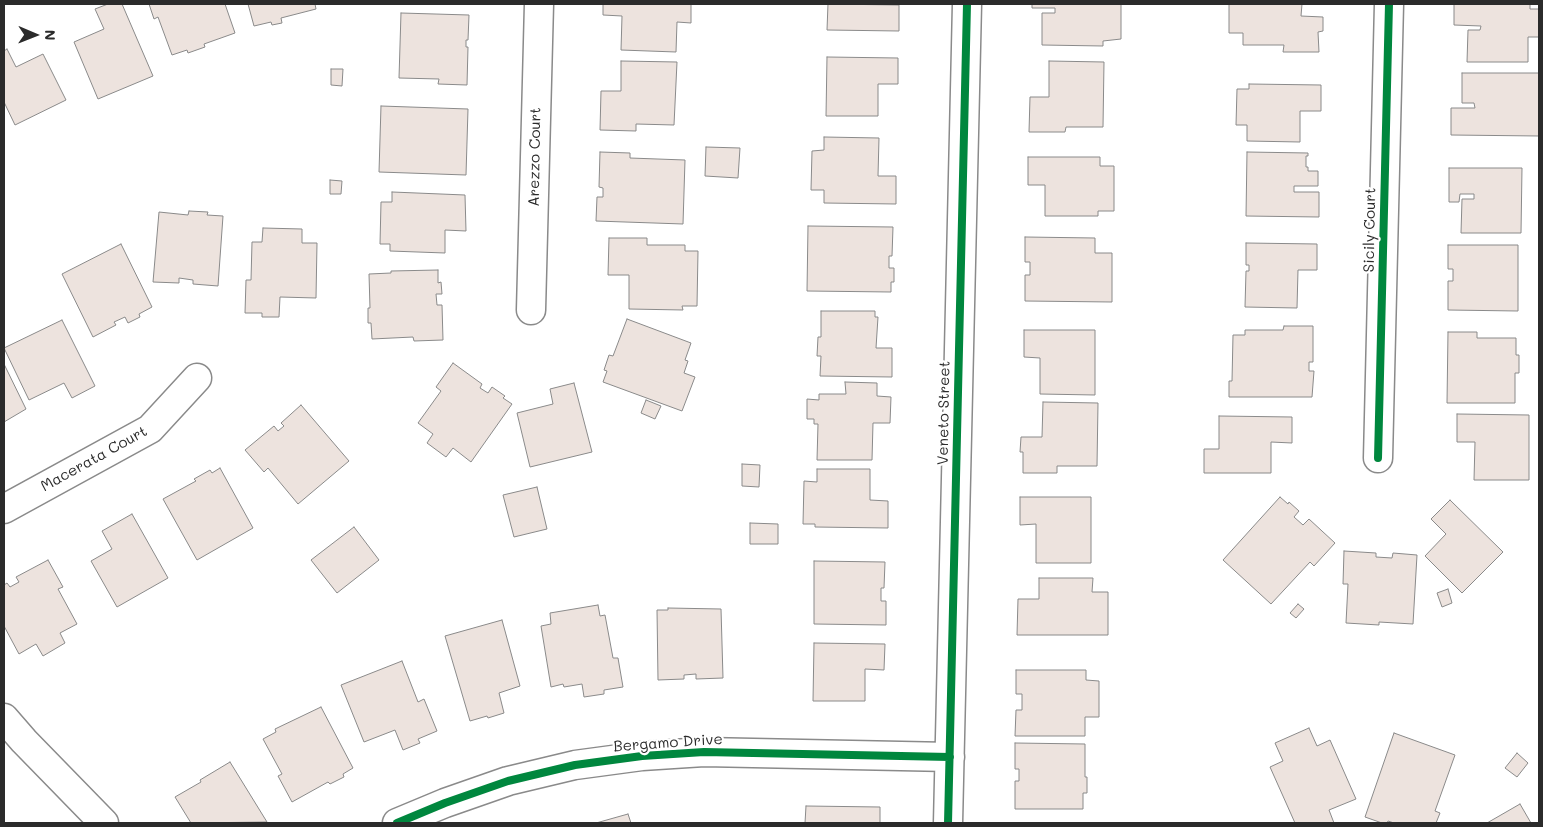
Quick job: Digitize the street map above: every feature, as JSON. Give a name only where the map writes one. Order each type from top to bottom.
[{"type":"street","name":"Arezzo Court","points":[[532,310],[539,4]]},
{"type":"street","name":"Veneto Street","points":[[948,823],[967,4]]},
{"type":"street","name":"Sicily Court","points":[[1378,458],[1389,4]]},
{"type":"street","name":"Macerata Court","points":[[4,509],[150,429],[197,378]]},
{"type":"street","points":[[4,718],[104,823]]},
{"type":"street","name":"Bergamo Drive","points":[[397,823],[449,813],[508,781],[575,765],[642,756],[704,752],[950,757]]},
{"type":"building","points":[[108,4],[122,4],[153,76],[98,99],[74,42],[104,29],[95,9]]},
{"type":"building","points":[[149,4],[225,4],[235,33],[204,44],[205,47],[188,53],[187,50],[172,55],[158,17],[154,19]]},
{"type":"building","points":[[248,4],[315,4],[316,9],[281,18],[282,23],[272,25],[271,22],[254,26]]},
{"type":"building","points":[[603,4],[691,4],[691,23],[677,22],[676,52],[621,50],[622,16],[603,15]]},
{"type":"building","points":[[828,4],[899,5],[899,31],[827,30]]},
{"type":"building","points":[[1032,4],[1121,4],[1121,39],[1103,41],[1103,46],[1042,45],[1042,13],[1055,13],[1055,8],[1032,8]]},
{"type":"building","points":[[1229,4],[1302,4],[1301,16],[1323,17],[1323,31],[1318,32],[1319,52],[1283,52],[1284,45],[1243,45],[1243,33],[1229,33]]},
{"type":"building","points":[[1454,4],[1530,4],[1530,9],[1539,9],[1539,37],[1528,37],[1528,62],[1467,62],[1468,30],[1480,30],[1481,26],[1454,25]]},
{"type":"building","points":[[401,13],[469,15],[468,40],[466,40],[466,47],[468,47],[467,85],[438,84],[439,79],[399,78]]},
{"type":"building","points":[[7,49],[16,67],[43,54],[66,100],[15,125],[4,102],[4,51]]},
{"type":"building","points":[[827,57],[898,58],[898,84],[878,84],[878,116],[826,116]]},
{"type":"building","points":[[621,61],[677,62],[674,125],[636,124],[636,131],[600,130],[601,91],[621,91]]},
{"type":"building","points":[[1049,61],[1104,62],[1103,127],[1066,127],[1065,132],[1029,132],[1030,97],[1049,97]]},
{"type":"building","points":[[331,69],[343,69],[342,86],[331,85]]},
{"type":"building","points":[[1462,73],[1539,73],[1539,136],[1451,135],[1451,108],[1475,108],[1474,103],[1462,103]]},
{"type":"building","points":[[1249,84],[1321,85],[1321,111],[1300,111],[1300,142],[1247,141],[1247,125],[1236,125],[1237,89],[1249,89]]},
{"type":"building","points":[[381,106],[468,109],[466,175],[379,172]]},
{"type":"building","points":[[824,137],[879,138],[878,176],[896,176],[896,204],[824,203],[824,190],[811,190],[812,151],[824,150]]},
{"type":"building","points":[[706,147],[740,148],[738,178],[705,176]]},
{"type":"building","points":[[600,152],[630,153],[630,158],[685,160],[683,224],[596,221],[597,197],[603,197],[603,188],[599,187]]},
{"type":"building","points":[[1247,152],[1308,153],[1308,156],[1306,156],[1306,167],[1308,167],[1308,171],[1318,171],[1318,186],[1294,186],[1294,192],[1319,192],[1319,217],[1246,216]]},
{"type":"building","points":[[1028,157],[1100,157],[1100,166],[1114,166],[1114,211],[1098,211],[1098,216],[1045,216],[1045,185],[1028,185]]},
{"type":"building","points":[[1449,168],[1522,168],[1521,233],[1461,233],[1462,199],[1474,199],[1474,194],[1460,194],[1459,202],[1449,202]]},
{"type":"building","points":[[330,180],[342,181],[341,194],[330,194]]},
{"type":"building","points":[[392,192],[465,195],[466,231],[445,230],[445,253],[390,251],[390,244],[380,244],[381,202],[392,202]]},
{"type":"building","points":[[189,211],[208,212],[207,215],[223,216],[218,286],[193,284],[193,280],[179,278],[179,283],[153,282],[159,212],[188,215]]},
{"type":"building","points":[[808,226],[893,227],[892,256],[889,256],[889,268],[894,268],[894,282],[891,282],[891,292],[807,291]]},
{"type":"building","points":[[263,228],[302,229],[302,243],[317,243],[316,298],[280,297],[279,317],[262,317],[262,313],[245,313],[246,280],[251,280],[252,242],[262,242]]},
{"type":"building","points":[[1025,237],[1095,238],[1095,253],[1112,253],[1112,302],[1025,301],[1025,275],[1030,275],[1030,262],[1025,262]]},
{"type":"building","points":[[609,238],[647,238],[647,245],[685,245],[685,251],[698,251],[697,306],[682,306],[683,310],[629,309],[629,275],[608,275]]},
{"type":"building","points":[[1246,243],[1317,244],[1317,270],[1298,270],[1297,308],[1245,307],[1246,271],[1249,271],[1249,265],[1246,265]]},
{"type":"building","points":[[121,244],[152,307],[139,314],[140,317],[128,323],[125,317],[114,322],[116,325],[93,337],[62,274]]},
{"type":"building","points":[[1448,245],[1518,245],[1518,311],[1448,310],[1448,281],[1453,281],[1453,269],[1448,269]]},
{"type":"building","points":[[438,270],[438,283],[441,282],[442,294],[436,294],[437,305],[442,305],[443,340],[414,341],[413,337],[372,339],[371,323],[368,323],[368,308],[370,308],[369,274],[391,273],[391,271]]},
{"type":"building","points":[[821,311],[875,311],[875,317],[878,317],[876,348],[892,348],[892,377],[820,376],[821,356],[817,356],[818,337],[821,337]]},
{"type":"building","points":[[627,319],[691,343],[685,360],[688,361],[684,373],[695,377],[682,411],[603,382],[607,371],[604,370],[609,355],[613,356]]},
{"type":"building","points":[[62,320],[95,386],[72,398],[64,383],[29,400],[4,348]]},
{"type":"building","points":[[1284,326],[1313,326],[1313,362],[1309,362],[1309,371],[1314,371],[1312,397],[1229,397],[1229,381],[1232,381],[1233,335],[1245,335],[1245,330],[1283,330]]},
{"type":"building","points":[[1024,330],[1095,330],[1095,395],[1040,394],[1040,358],[1024,357]]},
{"type":"building","points":[[1448,332],[1477,332],[1477,338],[1516,338],[1516,355],[1519,355],[1519,373],[1515,373],[1515,403],[1447,403]]},
{"type":"building","points":[[453,363],[482,384],[480,388],[488,393],[492,387],[505,396],[503,398],[512,404],[471,462],[453,448],[446,457],[427,443],[433,434],[418,423],[441,391],[436,387]]},
{"type":"building","points":[[4,364],[26,409],[4,422]]},
{"type":"building","points":[[845,382],[877,383],[877,396],[891,397],[890,423],[873,423],[872,460],[817,460],[818,424],[814,424],[814,419],[807,419],[807,399],[819,400],[819,394],[846,394]]},
{"type":"building","points":[[574,383],[592,452],[530,467],[517,413],[553,404],[550,389]]},
{"type":"building","points":[[646,400],[661,406],[655,419],[641,413]]},
{"type":"building","points":[[1043,402],[1098,403],[1097,466],[1057,466],[1057,473],[1023,473],[1023,452],[1020,452],[1021,437],[1042,437]]},
{"type":"building","points":[[301,405],[349,461],[298,504],[268,468],[264,472],[245,450],[274,426],[278,431],[284,426],[281,423]]},
{"type":"building","points":[[1457,414],[1529,415],[1529,480],[1474,480],[1475,442],[1457,442]]},
{"type":"building","points":[[1219,416],[1292,417],[1292,443],[1271,442],[1271,473],[1204,473],[1204,449],[1219,449]]},
{"type":"building","points":[[742,464],[760,465],[759,487],[742,486]]},
{"type":"building","points":[[220,468],[253,528],[197,560],[163,499],[196,481],[194,479],[210,470],[212,473]]},
{"type":"building","points":[[817,469],[870,469],[870,500],[888,501],[888,528],[815,527],[815,524],[803,524],[804,481],[817,482]]},
{"type":"building","points":[[537,487],[547,529],[514,537],[503,495]]},
{"type":"building","points":[[1020,497],[1091,497],[1091,563],[1036,563],[1036,524],[1020,525]]},
{"type":"building","points":[[1280,497],[1299,511],[1294,517],[1303,525],[1309,519],[1335,543],[1314,566],[1310,562],[1271,604],[1223,560]]},
{"type":"building","points":[[1450,500],[1503,552],[1462,593],[1425,556],[1446,534],[1431,519]]},
{"type":"building","points":[[132,514],[168,578],[117,607],[91,561],[112,549],[102,531]]},
{"type":"building","points":[[750,523],[778,524],[778,544],[750,544]]},
{"type":"building","points":[[354,527],[379,560],[337,593],[311,560]]},
{"type":"building","points":[[1344,551],[1376,553],[1376,557],[1392,558],[1393,553],[1417,555],[1413,624],[1379,622],[1379,625],[1346,623],[1348,584],[1343,584]]},
{"type":"building","points":[[48,560],[63,587],[58,589],[77,624],[60,633],[65,643],[43,656],[36,644],[19,654],[4,626],[4,585],[7,583],[10,587],[19,582],[16,577]]},
{"type":"building","points":[[814,561],[885,562],[884,588],[881,588],[881,601],[886,601],[886,625],[814,624]]},
{"type":"building","points":[[1039,578],[1093,578],[1092,592],[1108,592],[1108,635],[1017,635],[1018,599],[1039,599]]},
{"type":"building","points":[[1448,589],[1452,603],[1442,607],[1437,593]]},
{"type":"building","points":[[1298,604],[1304,609],[1296,618],[1290,613]]},
{"type":"building","points":[[598,605],[600,616],[605,615],[613,658],[618,658],[623,687],[604,690],[604,694],[584,697],[582,684],[564,687],[563,684],[551,687],[541,626],[551,624],[550,613]]},
{"type":"building","points":[[668,608],[721,609],[723,678],[696,679],[696,674],[684,675],[684,679],[658,680],[657,610],[668,610]]},
{"type":"building","points":[[502,620],[520,686],[499,693],[504,713],[470,721],[445,636]]},
{"type":"building","points":[[814,643],[885,644],[884,670],[865,669],[865,701],[813,701]]},
{"type":"building","points":[[402,661],[418,702],[424,699],[437,731],[418,739],[420,743],[403,750],[395,730],[364,742],[341,685]]},
{"type":"building","points":[[1016,670],[1086,670],[1086,680],[1099,681],[1099,717],[1085,717],[1085,736],[1015,736],[1016,710],[1022,710],[1022,694],[1016,694]]},
{"type":"building","points":[[321,707],[353,768],[343,774],[344,777],[330,784],[328,782],[292,802],[278,776],[282,774],[263,739],[276,732],[275,729]]},
{"type":"building","points":[[1309,728],[1317,746],[1330,740],[1356,799],[1329,810],[1334,823],[1295,823],[1270,767],[1283,761],[1275,743]]},
{"type":"building","points":[[1394,733],[1455,755],[1435,811],[1440,813],[1436,823],[1394,823],[1388,821],[1387,823],[1382,823],[1365,817]]},
{"type":"building","points":[[1015,743],[1085,744],[1087,793],[1083,793],[1083,809],[1015,809],[1015,781],[1019,781],[1019,769],[1015,769]]},
{"type":"building","points":[[1517,753],[1528,763],[1517,777],[1505,768]]},
{"type":"building","points":[[230,762],[267,822],[191,823],[175,797]]},
{"type":"building","points":[[1520,804],[1531,823],[1487,823]]},
{"type":"building","points":[[806,806],[880,807],[880,823],[805,823]]},
{"type":"building","points":[[628,814],[631,823],[596,823]]},
{"type":"cycle path","points":[[948,823],[967,4]]},
{"type":"cycle path","points":[[1378,458],[1389,4]]},
{"type":"cycle path","points":[[397,823],[445,803],[508,781],[575,765],[642,756],[704,752],[950,757]]}]
